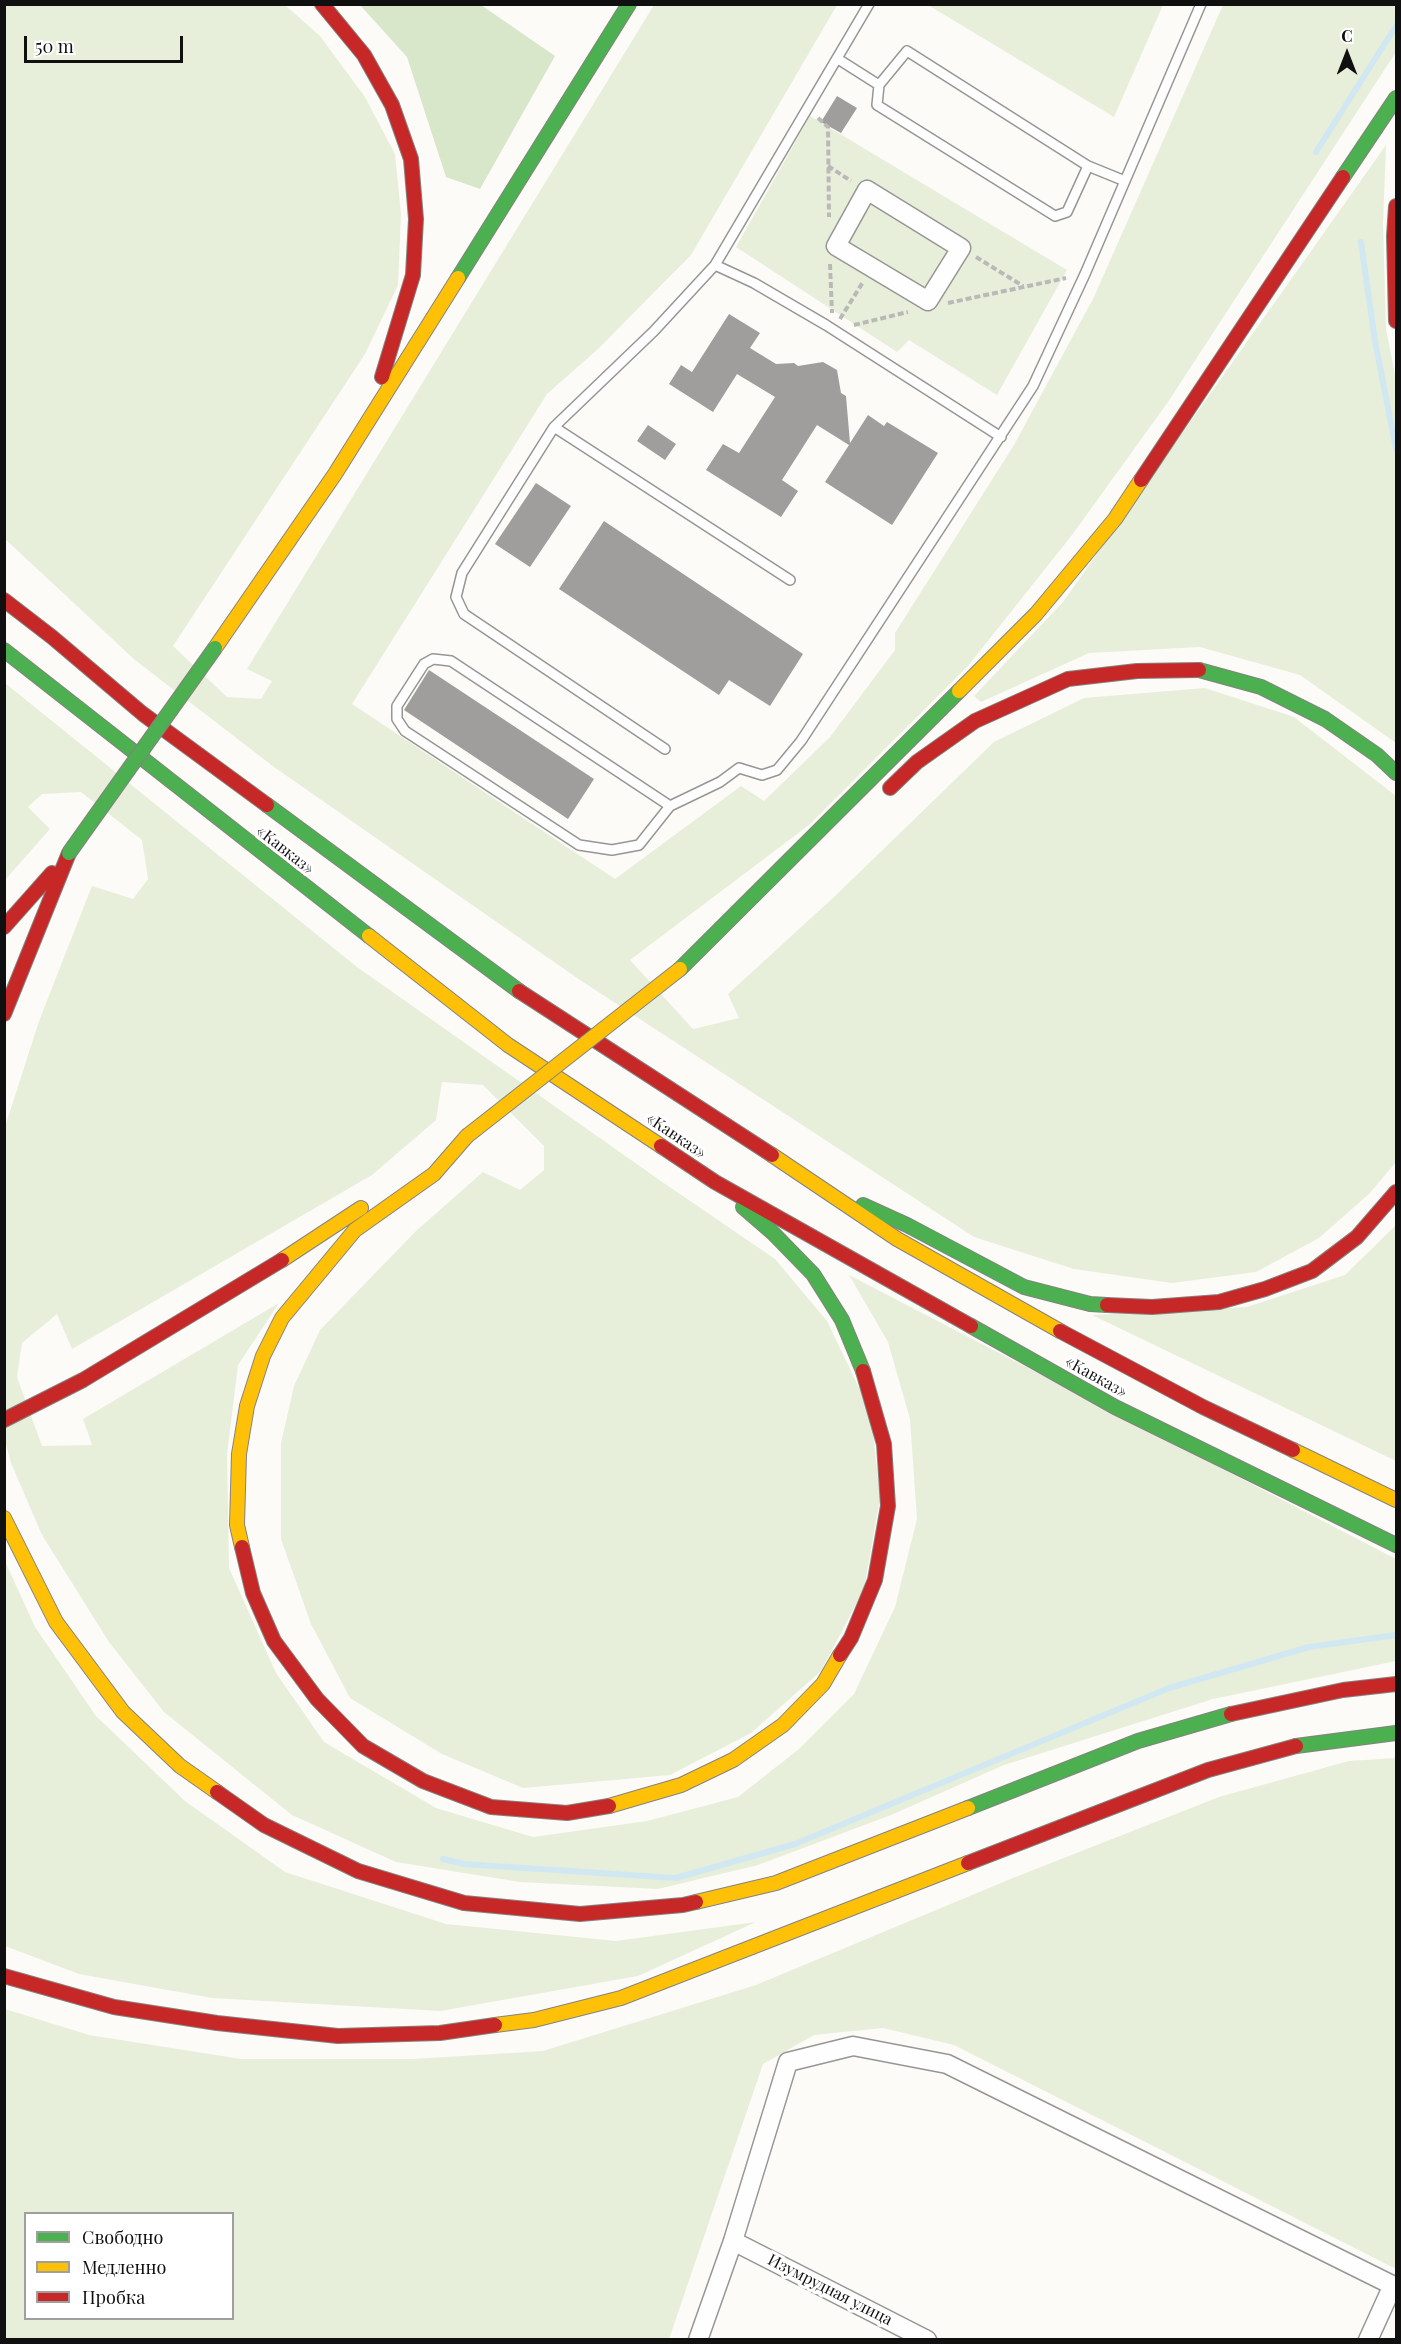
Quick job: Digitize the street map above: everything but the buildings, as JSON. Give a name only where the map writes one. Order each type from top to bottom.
[{"type":"main road","points":[[322,4],[364,55],[392,105],[411,159],[416,219],[412,275],[368,420]]},
{"type":"main road","points":[[4,927],[69,853],[335,474],[629,4]]},
{"type":"main road","points":[[4,1420],[83,1380],[316,1239],[467,1136],[680,969],[1036,614],[1115,519],[1396,98]]},
{"type":"main road","points":[[1396,206],[1394,236],[1396,321]]},
{"type":"main road","points":[[4,589],[52,636]]},
{"type":"main road","name":"«Кавказ»","points":[[4,600],[52,636],[143,714],[530,999],[702,1109],[897,1239],[1021,1311],[1203,1407],[1396,1500]]},
{"type":"main road","name":"«Кавказ»","points":[[4,650],[508,1045],[715,1182],[1115,1407],[1396,1545]]},
{"type":"main road","points":[[883,794],[917,762],[975,721],[1068,679],[1137,671],[1199,670],[1261,687],[1325,719],[1377,755],[1396,773]]},
{"type":"main road","points":[[4,1014],[69,853]]},
{"type":"main road","points":[[730,921],[771,898]]},
{"type":"main road","points":[[467,1136],[434,1174],[355,1230],[282,1318],[262,1356],[247,1406],[239,1454],[237,1525],[253,1593],[274,1641],[317,1699],[363,1746],[423,1781],[491,1807],[567,1813],[622,1804],[681,1785],[733,1760],[783,1725],[823,1684],[850,1638],[875,1580],[888,1506],[884,1444],[867,1382],[847,1330],[813,1274],[773,1233],[715,1182]]},
{"type":"main road","points":[[812,1181],[907,1225],[1024,1287],[1090,1304],[1152,1307],[1219,1302],[1265,1289],[1312,1271],[1357,1237],[1396,1192]]},
{"type":"main road","points":[[4,1518],[56,1622],[123,1712],[180,1766],[264,1825],[358,1871],[464,1903],[580,1914],[683,1905],[776,1883],[1138,1741],[1250,1709],[1343,1690],[1396,1684]]},
{"type":"main road","points":[[4,1976],[114,2007],[217,2023],[338,2036],[440,2033],[534,2020],[621,1998],[1208,1770],[1299,1744],[1396,1733]]},
{"type":"street","points":[[867,190],[961,248],[928,301],[836,246],[867,190]]},
{"type":"street","points":[[698,2340],[733,2241],[788,2062],[853,2046],[947,2064],[1395,2286],[1368,2340]]},
{"type":"street","name":"Изумрудная улица","points":[[733,2241],[927,2340]]},
{"type":"lane","points":[[665,749],[464,614],[456,597],[462,573],[554,427],[654,331],[715,265],[869,4]]},
{"type":"lane","points":[[670,806],[451,661],[433,660],[424,664],[397,706],[397,718],[405,730],[579,845],[612,850],[639,845],[670,806],[720,782],[740,768],[762,775],[777,770],[801,741],[1033,386],[1085,274],[1201,4]]},
{"type":"lane","points":[[1089,166],[1067,212],[1055,216],[877,105],[879,85],[907,51],[1089,166],[1125,181]]},
{"type":"lane","points":[[838,59],[879,85]]},
{"type":"lane","points":[[715,265],[754,283],[833,330],[1001,437]]},
{"type":"lane","points":[[554,427],[790,580]]},
{"type":"path","points":[[828,166],[867,190]]},
{"type":"path","points":[[961,248],[1024,287]]},
{"type":"path","points":[[833,330],[872,268]]},
{"type":"path","points":[[941,305],[1085,274]]},
{"type":"path","points":[[833,330],[919,310]]},
{"type":"green space","points":[[1163,4],[1114,117],[928,5]]},
{"type":"green space","points":[[4,5],[285,5],[320,36],[365,97],[395,154],[401,214],[398,285],[365,354],[173,646],[227,697],[261,699],[272,681],[247,669],[654,5],[837,5],[691,255],[598,349],[547,394],[352,704],[615,879],[741,786],[764,801],[830,737],[895,650],[895,633],[1014,445],[1094,297],[1223,5],[1396,5],[1396,52],[1168,402],[1072,535],[968,666],[809,825],[630,960],[693,1029],[739,1018],[728,994],[834,897],[994,742],[1084,698],[1205,688],[1294,717],[1396,796],[1396,1162],[1370,1193],[1319,1238],[1256,1272],[1172,1283],[1074,1269],[974,1237],[580,980],[274,767],[135,660],[5,539]]},
{"type":"green space","points":[[360,5],[481,5],[555,56],[480,189],[446,177],[407,57]]},
{"type":"green space","points":[[810,116],[1067,270],[997,395],[909,340],[897,352],[736,247]]},
{"type":"green space","points":[[1386,145],[1383,224],[1386,329],[1396,380],[1396,743],[1300,675],[1200,647],[1089,653],[981,702],[974,696],[1063,602]]},
{"type":"green space","points":[[5,683],[357,967],[775,1259],[827,1321],[871,1413],[880,1498],[864,1589],[821,1671],[751,1733],[670,1775],[523,1788],[442,1754],[350,1698],[311,1624],[281,1539],[281,1443],[294,1386],[320,1330],[416,1231],[483,1172],[520,1190],[544,1170],[544,1146],[483,1085],[442,1082],[436,1120],[372,1175],[72,1349],[57,1314],[22,1343],[17,1377],[42,1446],[92,1445],[83,1419],[279,1303],[238,1365],[227,1454],[229,1568],[276,1673],[324,1742],[436,1808],[533,1837],[647,1821],[738,1797],[799,1749],[854,1694],[895,1607],[917,1519],[910,1419],[888,1342],[849,1275],[1396,1559],[1396,1661],[1213,1699],[1004,1765],[891,1815],[758,1865],[658,1889],[520,1882],[396,1862],[292,1815],[164,1712],[109,1642],[42,1535],[11,1463],[4,1436],[5,1127],[39,1021],[92,886],[133,899],[148,879],[142,840],[81,792],[42,794],[28,807],[50,829],[5,880]]},
{"type":"green space","points":[[1396,1225],[1396,1461],[1092,1315],[1247,1307],[1345,1275]]},
{"type":"green space","points":[[4,1559],[35,1627],[96,1716],[185,1801],[285,1872],[446,1924],[616,1941],[756,1922],[638,1976],[440,2011],[212,1998],[79,1974],[5,1946]]},
{"type":"green space","points":[[1396,1758],[1396,2269],[954,2045],[883,2028],[814,2035],[763,2064],[669,2339],[5,2339],[5,2009],[89,2035],[241,2059],[413,2059],[543,2051],[756,1985],[1013,1878],[1219,1797],[1349,1761]]},
{"type":"waterway","points":[[1316,152],[1396,26]]},
{"type":"waterway","points":[[1361,242],[1375,341],[1396,449]]},
{"type":"waterway","points":[[443,1859],[464,1864],[676,1878],[795,1844],[1169,1688],[1309,1647],[1396,1635]]},
{"type":"traffic: fast","points":[[458,278],[629,4]]},
{"type":"traffic: fast","points":[[1343,177],[1396,98]]},
{"type":"traffic: fast","points":[[69,853],[215,648]]},
{"type":"traffic: fast","points":[[4,650],[369,936]]},
{"type":"traffic: fast","points":[[1199,670],[1261,687],[1325,719],[1377,755],[1396,773]]},
{"type":"traffic: fast","points":[[680,969],[959,691]]},
{"type":"traffic: fast","points":[[267,805],[519,991]]},
{"type":"traffic: fast","points":[[863,1205],[907,1225],[1024,1287],[1090,1304],[1107,1305]]},
{"type":"traffic: fast","points":[[743,1207],[773,1233],[813,1274],[842,1320],[863,1371]]},
{"type":"traffic: fast","points":[[971,1326],[1115,1407],[1396,1545]]},
{"type":"traffic: fast","points":[[968,1808],[1138,1741],[1231,1714]]},
{"type":"traffic: fast","points":[[1296,1746],[1396,1733]]},
{"type":"traffic: slow","points":[[215,648],[335,474],[458,278]]},
{"type":"traffic: slow","points":[[959,691],[1036,614],[1115,519],[1141,480]]},
{"type":"traffic: slow","points":[[369,936],[508,1045],[661,1146]]},
{"type":"traffic: slow","points":[[467,1136],[680,969]]},
{"type":"traffic: slow","points":[[242,1547],[237,1525],[239,1454],[247,1406],[263,1356],[282,1318],[355,1230],[434,1174],[467,1136]]},
{"type":"traffic: slow","points":[[772,1155],[897,1239],[1060,1331]]},
{"type":"traffic: slow","points":[[282,1260],[361,1208]]},
{"type":"traffic: slow","points":[[1293,1450],[1396,1500]]},
{"type":"traffic: slow","points":[[4,1518],[56,1622],[123,1712],[180,1766],[217,1792]]},
{"type":"traffic: slow","points":[[609,1806],[681,1785],[733,1760],[783,1725],[823,1684],[840,1655]]},
{"type":"traffic: slow","points":[[696,1902],[776,1883],[968,1808]]},
{"type":"traffic: slow","points":[[495,2025],[534,2020],[621,1998],[968,1863]]},
{"type":"traffic: jam","points":[[322,4],[364,55],[392,105],[411,159],[416,219],[413,275],[382,377]]},
{"type":"traffic: jam","points":[[1141,480],[1343,177]]},
{"type":"traffic: jam","points":[[1396,206],[1394,236],[1396,321]]},
{"type":"traffic: jam","points":[[4,600],[52,637],[143,714],[267,805]]},
{"type":"traffic: jam","points":[[890,788],[917,762],[975,721],[1068,679],[1137,671],[1199,670]]},
{"type":"traffic: jam","points":[[4,1014],[69,853]]},
{"type":"traffic: jam","points":[[4,927],[52,873]]},
{"type":"traffic: jam","points":[[519,991],[772,1155]]},
{"type":"traffic: jam","points":[[661,1146],[715,1182],[971,1326]]},
{"type":"traffic: jam","points":[[1107,1305],[1152,1307],[1219,1302],[1265,1289],[1312,1271],[1357,1237],[1396,1192]]},
{"type":"traffic: jam","points":[[4,1420],[83,1380],[282,1260]]},
{"type":"traffic: jam","points":[[1060,1331],[1203,1407],[1293,1450]]},
{"type":"traffic: jam","points":[[840,1655],[851,1638],[875,1580],[888,1506],[884,1444],[863,1371]]},
{"type":"traffic: jam","points":[[242,1547],[253,1593],[274,1641],[317,1699],[363,1746],[423,1781],[491,1807],[567,1813],[609,1806]]},
{"type":"traffic: jam","points":[[1231,1714],[1343,1690],[1396,1684]]},
{"type":"traffic: jam","points":[[968,1863],[1208,1770],[1296,1746]]},
{"type":"traffic: jam","points":[[217,1792],[264,1825],[358,1871],[464,1903],[580,1914],[696,1902]]},
{"type":"traffic: jam","points":[[4,1976],[114,2007],[217,2023],[338,2036],[440,2033],[495,2025]]}]
